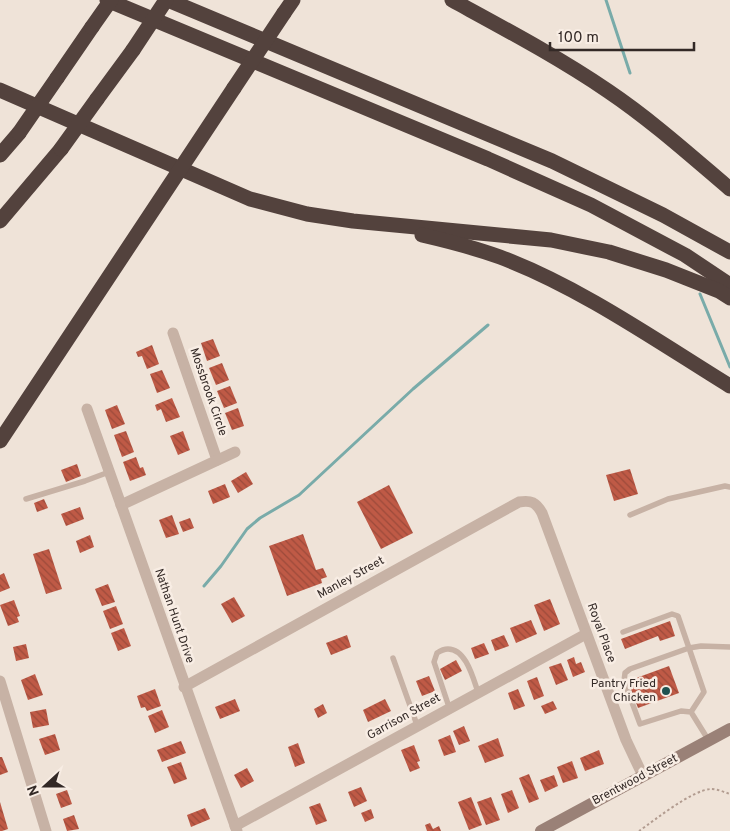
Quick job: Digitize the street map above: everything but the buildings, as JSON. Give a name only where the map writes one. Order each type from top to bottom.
[{"type":"highway","points":[[106,0],[488,159],[591,206],[685,255],[730,284]]},
{"type":"highway","points":[[0,155],[19,133],[111,0]]},
{"type":"highway","points":[[0,221],[61,148],[167,0],[552,161],[663,215],[730,252]]},
{"type":"highway","points":[[0,441],[293,0]]},
{"type":"highway","points":[[452,0],[536,46],[609,91],[730,189]]},
{"type":"highway","points":[[0,90],[257,201],[307,214],[367,223],[561,242],[609,252],[666,270],[730,298]]},
{"type":"highway","points":[[678,145],[730,179]]},
{"type":"highway","points":[[367,223],[438,239],[499,257],[548,278],[584,297],[730,386]]},
{"type":"main road","name":"Brentwood Street","points":[[541,831],[730,729]]},
{"type":"street","name":"Mossbrook Circle","points":[[173,334],[217,460]]},
{"type":"street","name":"Nathan Hunt Drive","points":[[87,409],[184,687],[236,828]]},
{"type":"street","points":[[121,505],[235,452]]},
{"type":"street","name":"Manley Street","points":[[184,687],[519,502],[528,500],[532,502]]},
{"type":"street","name":"Royal Place","points":[[532,502],[537,504],[542,513],[626,740],[642,776]]},
{"type":"street","name":"Garrison Street","points":[[236,828],[449,707],[586,634]]},
{"type":"street","points":[[0,681],[46,831]]},
{"type":"lane","points":[[26,499],[86,482],[109,472]]},
{"type":"lane","points":[[630,515],[668,500],[725,486],[730,487]]},
{"type":"lane","points":[[623,632],[672,614],[678,616],[704,692],[691,712]]},
{"type":"lane","points":[[691,712],[681,711],[640,724],[624,678],[625,673],[630,669],[689,648],[701,646],[730,647]]},
{"type":"lane","points":[[449,707],[434,662],[437,653],[446,648],[457,651],[465,661],[478,692]]},
{"type":"lane","points":[[393,658],[417,725]]},
{"type":"lane","points":[[691,712],[709,740]]},
{"type":"path","points":[[639,831],[687,798],[701,792],[710,789],[730,794]]},
{"type":"waterway","points":[[606,0],[630,73]]},
{"type":"waterway","points":[[700,294],[730,367]]},
{"type":"waterway","points":[[204,586],[221,566],[247,529],[260,518],[299,495],[413,389],[488,325]]},
{"type":"place","name":"Pantry Fried Chicken","points":[[666,691]]}]
